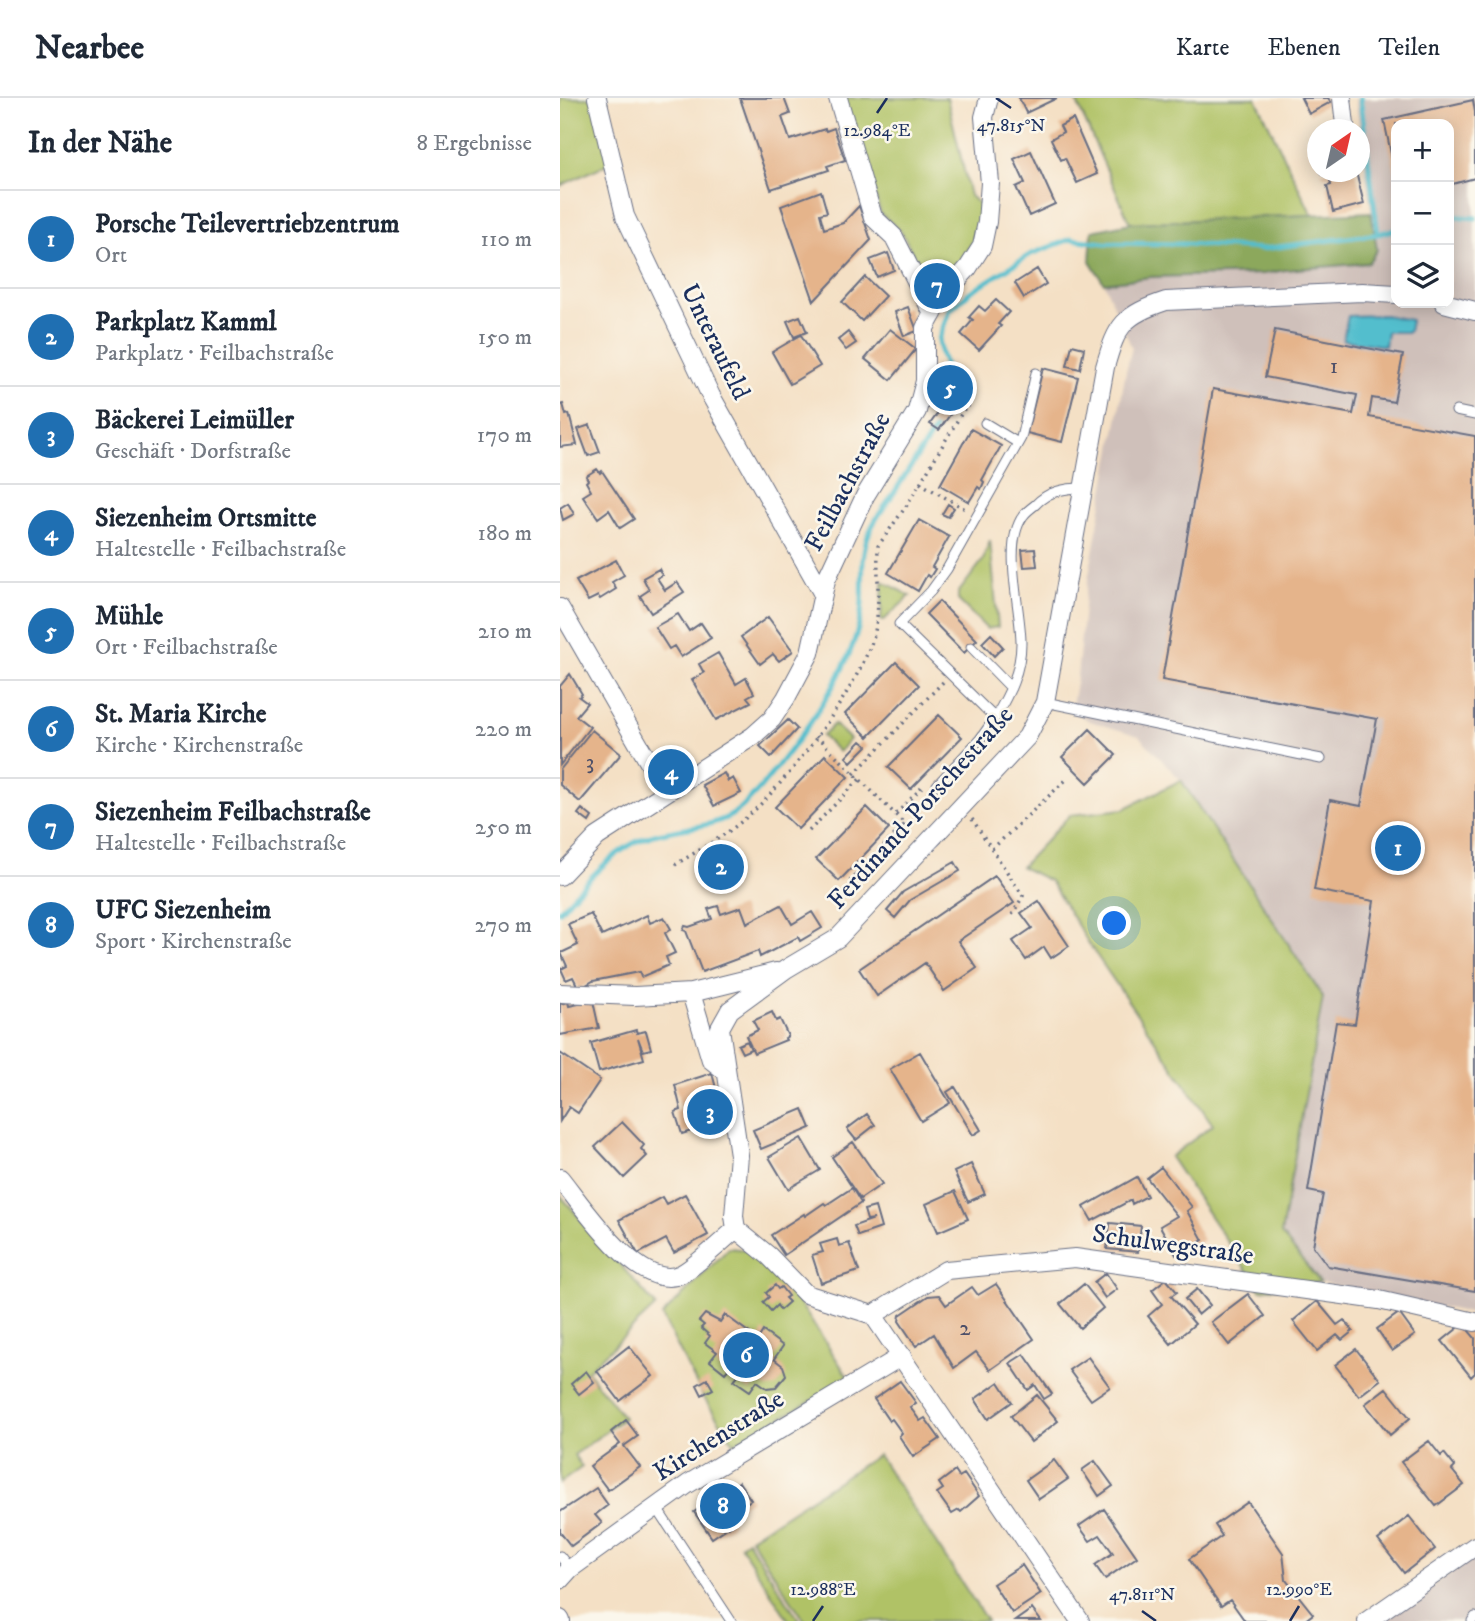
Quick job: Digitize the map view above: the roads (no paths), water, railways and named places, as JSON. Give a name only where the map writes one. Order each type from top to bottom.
[{"type":"street","name":"Unteraufeld","points":[[597,98],[625,216],[711,396],[823,594]]},
{"type":"street","points":[[838,98],[873,217],[894,237],[933,314]]},
{"type":"street","name":"Feilbachstraße","points":[[560,876],[597,837],[753,736],[772,719],[786,698],[810,653],[826,580],[865,496],[917,411],[925,381],[925,328],[942,297],[968,268],[982,246],[990,183],[984,117],[989,98]]},
{"type":"street","points":[[1342,98],[1344,119]]},
{"type":"street","name":"Ferdinand-Porschestraße","points":[[786,969],[838,938],[1027,737],[1045,702],[1105,367],[1114,337],[1136,311],[1166,301],[1362,292],[1391,294]]},
{"type":"street","points":[[1454,304],[1475,303]]},
{"type":"street","points":[[1454,305],[1475,311]]},
{"type":"street","points":[[560,608],[666,792]]},
{"type":"street","points":[[560,993],[635,996],[691,993],[786,969]]},
{"type":"street","points":[[786,969],[730,1010],[720,1028],[738,1155],[734,1216],[736,1229],[769,1256],[806,1294],[873,1315],[1080,1621]]},
{"type":"street","points":[[691,993],[711,1060],[725,1071]]},
{"type":"street","points":[[560,1178],[627,1259],[652,1275],[680,1275],[736,1229]]},
{"type":"street","name":"Schulwegstraße","points":[[873,1315],[946,1270],[1075,1258],[1379,1300],[1475,1322]]},
{"type":"street","name":"Kirchenstraße","points":[[563,1568],[688,1484],[902,1356]]},
{"type":"street","points":[[1367,1621],[1475,1546]]},
{"type":"lane","name":"Ferdinand-Porschestraße","points":[[1036,373],[1020,440],[947,569],[931,591],[900,624],[995,718],[1012,688],[1021,644],[1012,547],[1022,517],[1043,497],[1068,488],[1084,488]]},
{"type":"lane","points":[[1456,411],[1475,415]]},
{"type":"lane","points":[[985,423],[1020,440]]},
{"type":"lane","points":[[971,647],[1012,688]]},
{"type":"lane","points":[[1045,702],[1321,759]]},
{"type":"lane","points":[[937,785],[980,739],[995,718]]},
{"type":"lane","points":[[656,1507],[731,1621]]},
{"type":"water","points":[[1385,315],[1411,320],[1409,332],[1387,332],[1385,346],[1343,340],[1348,316]]},
{"type":"waterway","points":[[1360,98],[1378,234]]},
{"type":"waterway","points":[[1454,216],[1475,218]]},
{"type":"waterway","points":[[948,410],[954,391],[941,354],[939,339],[949,311],[970,292],[1031,254],[1071,239],[1104,243],[1187,244],[1262,249],[1391,230]]},
{"type":"waterway","points":[[560,911],[596,872],[627,847],[661,833],[719,821],[739,810],[761,787],[822,705],[847,659],[861,614],[866,541],[876,519],[936,428]]},
{"type":"place","name":"Siezenheim Feilbachstraße","points":[[937,286]]},
{"type":"place","name":"Mühle","points":[[950,388]]},
{"type":"place","name":"Siezenheim Ortsmitte","points":[[671,772]]},
{"type":"place","name":"Porsche Teilevertriebzentrum","points":[[1398,848]]},
{"type":"place","name":"Parkplatz Kamml","points":[[721,867]]},
{"type":"place","name":"Bäckerei Leimüller","points":[[710,1112]]},
{"type":"place","name":"St. Maria Kirche","points":[[746,1355]]},
{"type":"place","name":"UFC Siezenheim","points":[[723,1506]]}]
